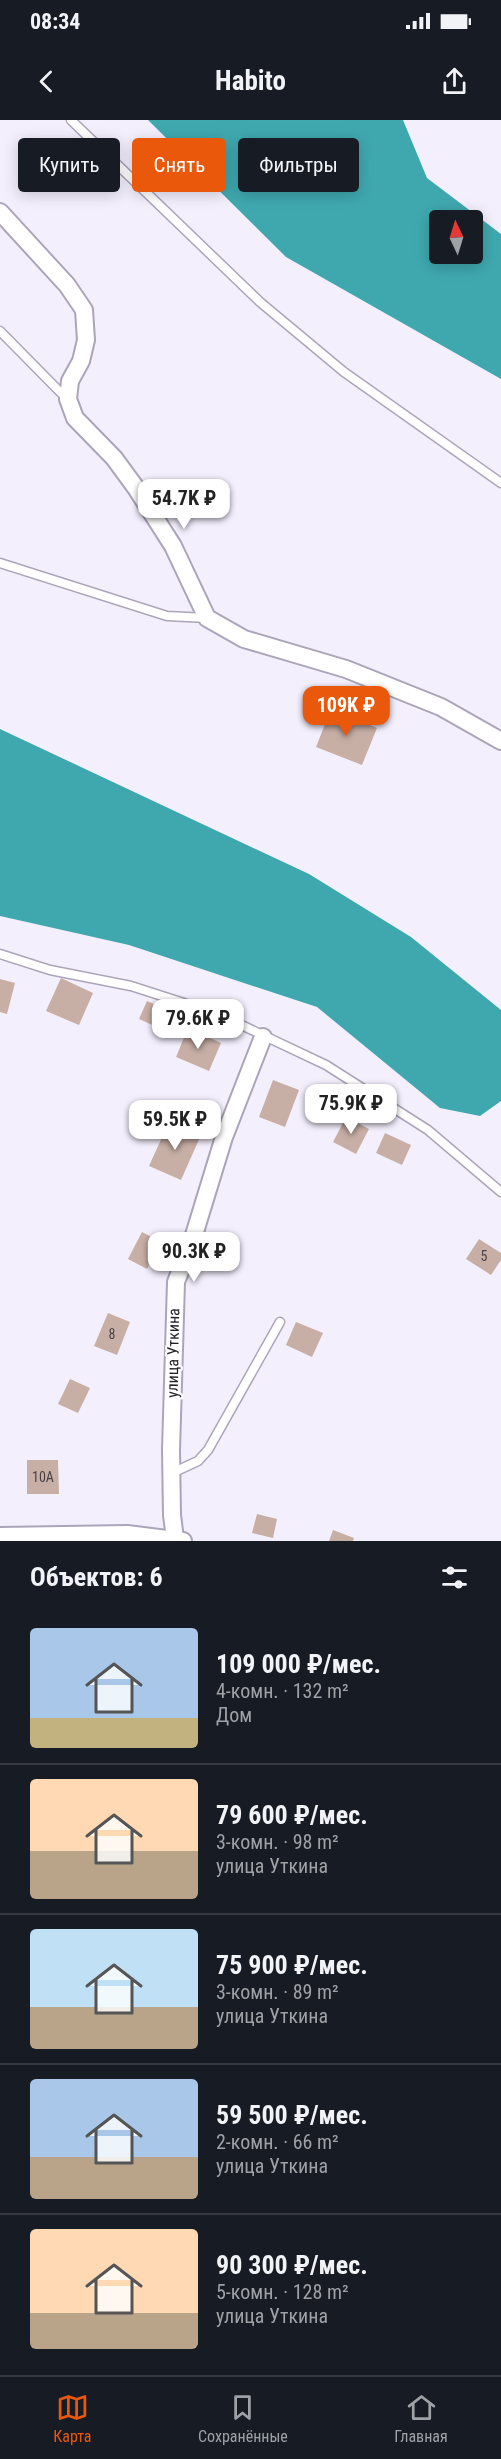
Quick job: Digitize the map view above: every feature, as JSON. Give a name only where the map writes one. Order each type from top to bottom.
[{"type":"street","points":[[0,212],[67,285],[84,310],[86,340],[81,361],[70,381],[68,399],[75,418],[114,458],[142,497],[173,546],[207,618],[244,639],[346,669],[441,706],[501,741]]},
{"type":"street","name":"улица Уткина","points":[[179,1540],[172,1515],[176,1282],[194,1235],[224,1137],[262,1037]]},
{"type":"street","points":[[0,1536],[127,1534],[179,1540]]},
{"type":"lane","points":[[71,120],[260,302],[344,372],[501,483]]},
{"type":"lane","points":[[0,331],[68,399]]},
{"type":"lane","points":[[0,563],[167,616],[207,618]]},
{"type":"lane","points":[[0,954],[50,970],[131,986],[218,1014],[262,1037],[326,1065],[428,1131],[501,1192]]},
{"type":"lane","points":[[172,1473],[198,1461],[208,1450],[280,1322]]},
{"type":"water","points":[[148,120],[403,120],[427,178],[469,210],[429,210],[429,264],[483,264],[483,220],[501,234],[501,379],[286,257],[221,192],[226,192],[226,138],[166,138]]},
{"type":"water","points":[[0,729],[309,874],[411,937],[501,1010],[501,1101],[480,1116],[440,1108],[317,1007],[129,945],[0,916]]},
{"type":"building","points":[[331,709],[377,728],[362,765],[316,747]]},
{"type":"building","points":[[61,978],[93,993],[79,1025],[46,1011]]},
{"type":"building","points":[[0,979],[15,983],[7,1014],[0,1012]]},
{"type":"building","points":[[147,1001],[166,1009],[159,1028],[139,1019]]},
{"type":"building","points":[[188,1028],[221,1043],[209,1071],[176,1057]]},
{"type":"building","points":[[273,1080],[299,1090],[285,1127],[259,1117]]},
{"type":"building","points":[[346,1117],[369,1129],[356,1154],[333,1142]]},
{"type":"building","points":[[169,1122],[201,1135],[181,1180],[149,1166]]},
{"type":"building","points":[[385,1133],[411,1145],[402,1165],[376,1153]]},
{"type":"building","points":[[142,1232],[161,1242],[147,1269],[128,1259]]},
{"type":"building","points":[[479,1239],[501,1253],[501,1260],[491,1275],[466,1259]]},
{"type":"building","points":[[108,1313],[130,1322],[117,1355],[94,1346]]},
{"type":"building","points":[[296,1322],[323,1333],[312,1357],[286,1345]]},
{"type":"building","points":[[70,1379],[90,1388],[78,1413],[58,1404]]},
{"type":"building","points":[[27,1460],[58,1460],[59,1494],[27,1494]]},
{"type":"building","points":[[257,1514],[277,1519],[273,1538],[252,1533]]},
{"type":"building","points":[[333,1530],[354,1538],[353,1541],[329,1541]]}]
